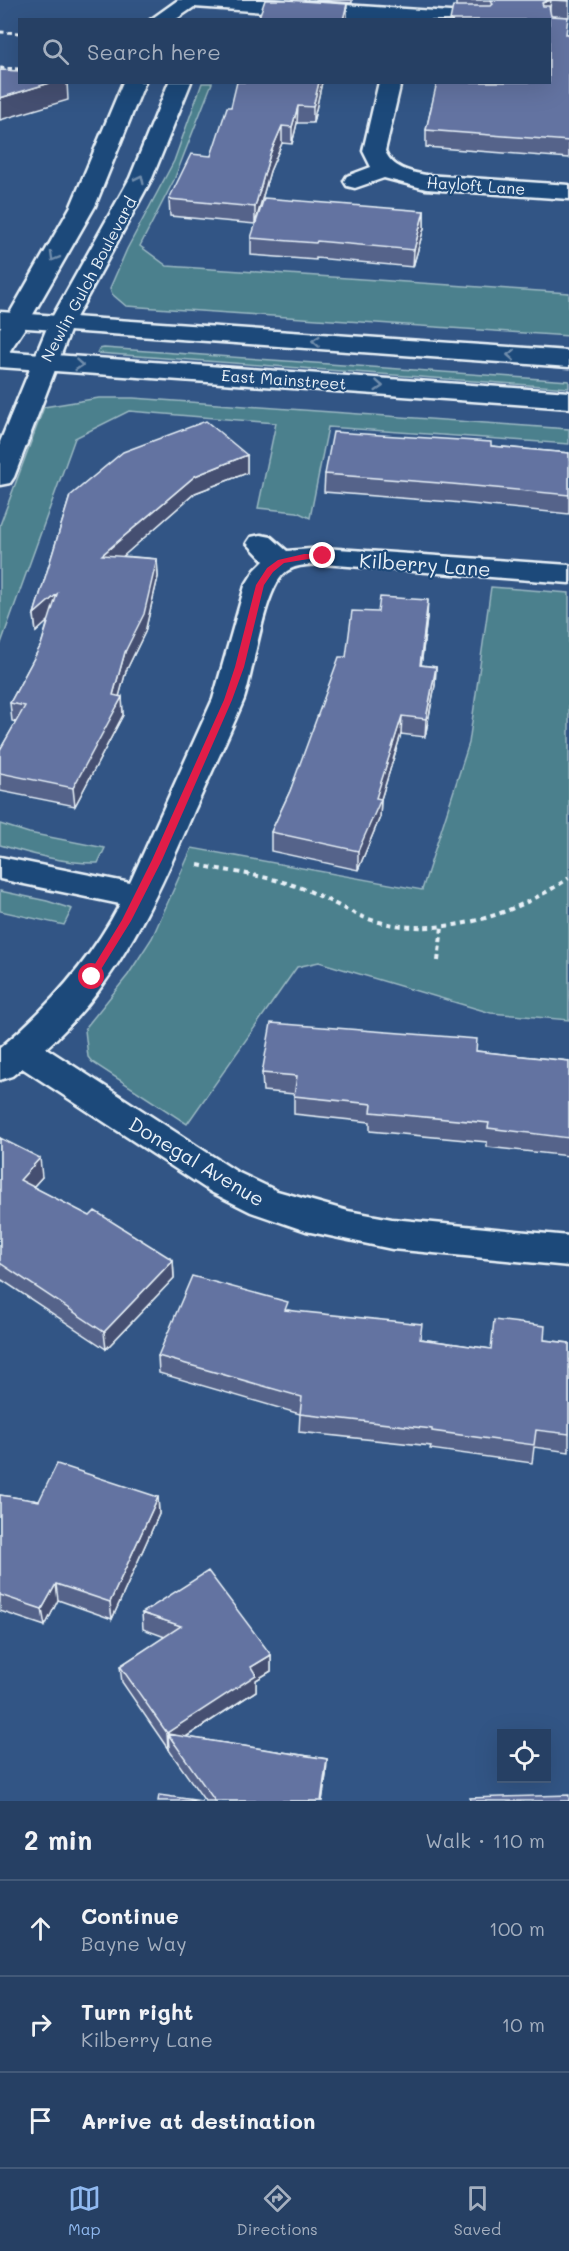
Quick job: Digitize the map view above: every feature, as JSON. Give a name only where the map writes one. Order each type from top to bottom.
[{"type":"street","points":[[191,1],[203,18]]},
{"type":"street","points":[[163,18],[191,1],[431,18]]},
{"type":"street","name":"Newlin Gulch Boulevard","points":[[0,347],[9,319],[83,206],[133,84]]},
{"type":"street","name":"Newlin Gulch Boulevard","points":[[0,477],[61,323],[141,178],[179,84]]},
{"type":"street","points":[[355,181],[386,169],[377,160],[374,147],[390,84]]},
{"type":"street","name":"Hayloft Lane","points":[[386,169],[398,176],[414,180],[569,192]]},
{"type":"street","points":[[9,319],[569,359]]},
{"type":"street","name":"East Mainstreet","points":[[0,359],[569,400]]},
{"type":"street","name":"Kilberry Lane","points":[[139,896],[228,700],[260,585],[270,570],[271,552],[569,574]]},
{"type":"street","points":[[0,868],[139,896],[111,948],[92,977],[57,1017],[10,1059]]},
{"type":"street","name":"Donegal Avenue","points":[[10,1059],[224,1182],[279,1208],[356,1229],[569,1251]]},
{"type":"path","points":[[0,32],[18,33]]},
{"type":"path","points":[[0,68],[18,69]]},
{"type":"path","points":[[187,863],[297,886],[375,921],[424,927],[442,927],[474,921],[513,910],[549,892],[569,878]]},
{"type":"path","points":[[438,961],[442,927]]},
{"type":"green space","points":[[202,84],[212,84],[174,180],[140,246],[167,266],[569,293],[569,336],[126,306],[112,294],[110,288],[127,249],[174,161]]},
{"type":"green space","points":[[99,349],[569,381],[569,388],[97,353]]},
{"type":"green space","points":[[99,398],[133,398],[569,429],[569,444],[328,427],[310,518],[297,512],[258,508],[276,423],[129,411],[75,438],[0,646],[0,525],[44,407]]},
{"type":"green space","points":[[491,587],[569,593],[569,1020],[491,1013],[319,962],[297,967],[187,1124],[92,1062],[88,1057],[85,1030],[128,975],[152,938],[192,848],[422,890],[469,743]]},
{"type":"green space","points":[[0,824],[29,833],[105,848],[98,863],[74,862],[36,855],[0,845]]},
{"type":"green space","points":[[0,891],[72,909],[64,925],[0,911]]},
{"type":"building","points":[[265,0],[347,4],[344,18],[259,18]]},
{"type":"building","points":[[491,0],[551,0],[542,3],[543,6],[549,6],[551,16],[568,17],[566,34],[569,34],[569,141],[426,130],[437,84],[551,84],[551,18],[450,18],[453,6],[491,6],[493,4]]},
{"type":"building","points":[[0,70],[18,71],[18,84],[46,84],[0,98]]},
{"type":"building","points":[[237,84],[319,84],[313,107],[298,106],[292,127],[282,126],[270,154],[255,207],[169,199],[191,154],[211,156],[227,107],[231,107]]},
{"type":"building","points":[[264,198],[424,211],[414,250],[317,241],[316,243],[251,238]]},
{"type":"building","points":[[206,421],[247,455],[195,476],[102,555],[157,559],[144,614],[125,652],[113,695],[122,697],[73,788],[0,773],[0,750],[25,706],[10,703],[41,645],[57,594],[34,614],[70,496],[123,452]]},
{"type":"building","points":[[333,432],[491,442],[491,446],[569,453],[569,495],[325,474]]},
{"type":"building","points":[[380,597],[428,600],[420,665],[436,667],[426,719],[402,716],[376,798],[381,799],[358,851],[271,832],[290,791],[339,657],[346,657],[352,611],[378,612]]},
{"type":"building","points":[[271,1023],[477,1039],[476,1051],[569,1061],[569,1138],[488,1128],[489,1123],[371,1112],[372,1104],[294,1096],[297,1076],[262,1073]]},
{"type":"building","points":[[0,1138],[40,1158],[20,1180],[90,1216],[95,1211],[173,1260],[104,1332],[0,1263]]},
{"type":"building","points":[[192,1276],[288,1302],[285,1310],[422,1324],[420,1339],[491,1349],[494,1320],[545,1326],[544,1340],[569,1343],[569,1434],[536,1430],[534,1445],[432,1431],[432,1429],[300,1414],[302,1397],[158,1356]]},
{"type":"building","points":[[57,1464],[158,1497],[110,1602],[56,1584],[42,1609],[0,1595],[0,1495],[39,1501]]},
{"type":"building","points":[[208,1571],[271,1655],[251,1667],[256,1675],[167,1733],[120,1666],[181,1626],[142,1613]]},
{"type":"building","points":[[168,1734],[327,1759],[321,1801],[215,1801]]},
{"type":"building","points":[[159,1795],[202,1801],[158,1801]]},
{"type":"building","points":[[569,1795],[569,1801],[471,1801],[470,1798]]},
{"type":"route","points":[[92,977],[111,948],[157,860],[228,700],[260,585],[270,570],[281,561],[304,556],[323,556]]}]
